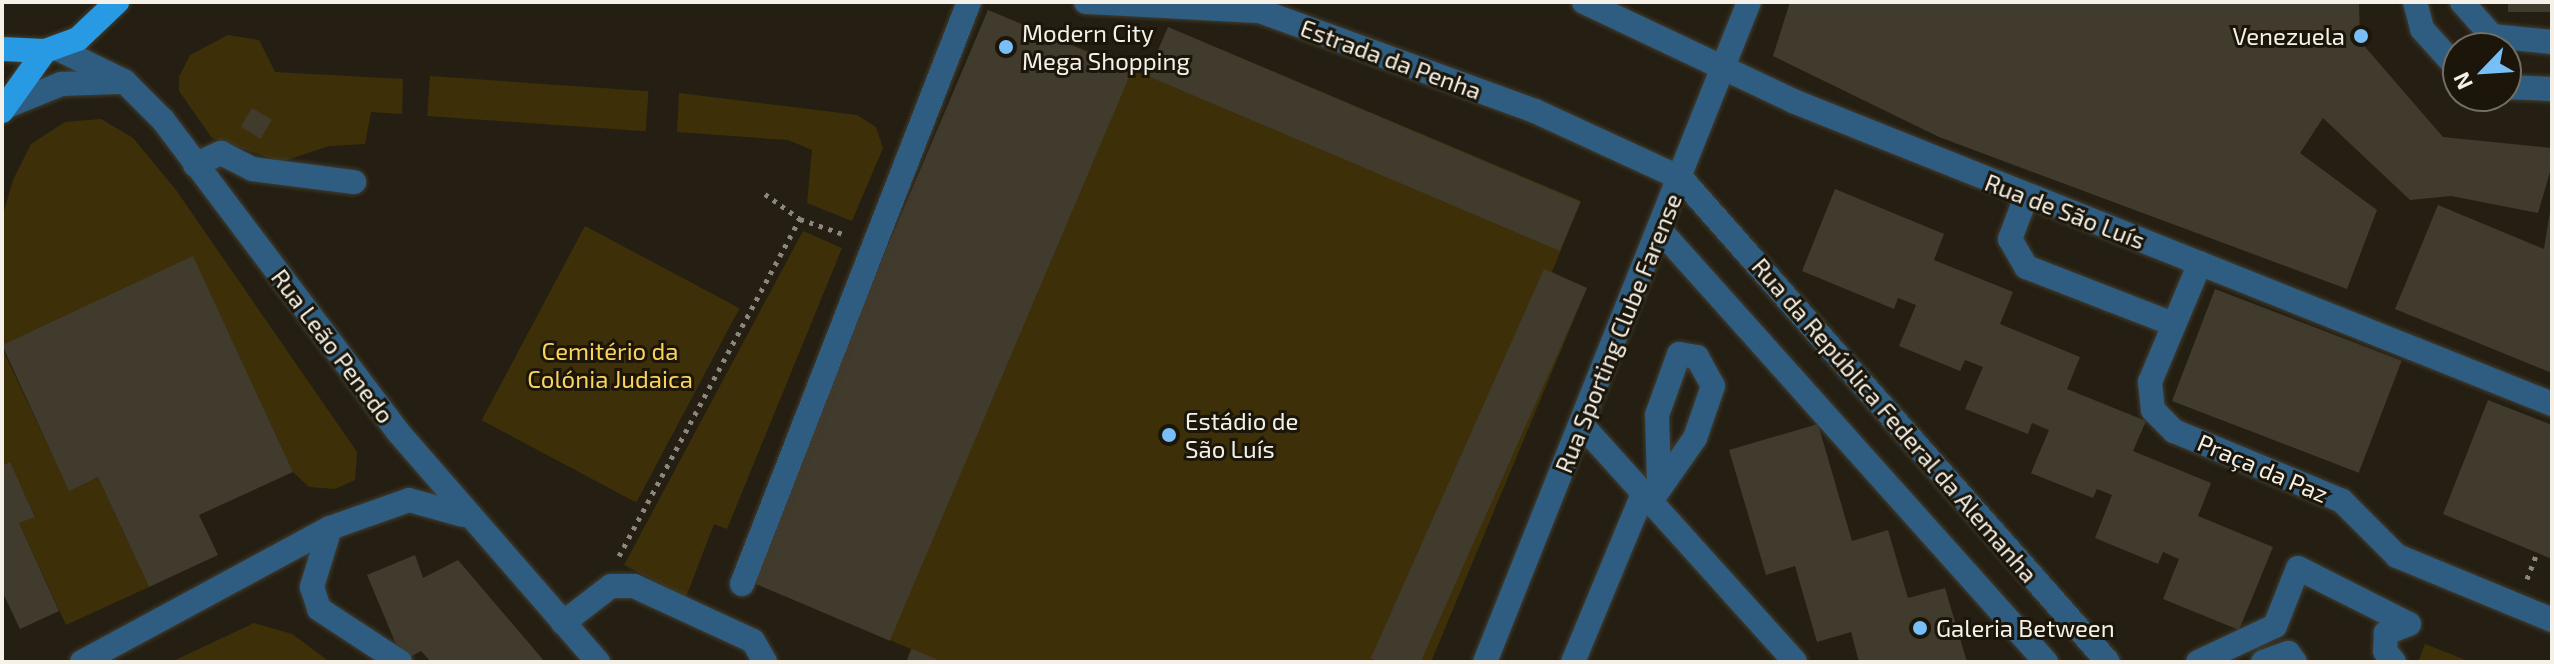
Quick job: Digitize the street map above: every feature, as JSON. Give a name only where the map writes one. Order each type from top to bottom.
[{"type":"main road","points":[[2,49],[50,49],[98,26],[117,2]]},
{"type":"main road","points":[[3,109],[50,49]]},
{"type":"street","points":[[742,584],[969,2]]},
{"type":"street","name":"Estrada da Penha","points":[[1086,2],[1261,7],[1535,111],[1681,178]]},
{"type":"street","name":"Rua de São Luís","points":[[1584,2],[1721,71],[2026,197],[2552,404]]},
{"type":"street","name":"Rua Sporting Clube Farense","points":[[1485,662],[1749,2]]},
{"type":"street","points":[[2415,2],[2422,29],[2442,51]]},
{"type":"street","points":[[2462,2],[2492,36],[2552,42]]},
{"type":"street","name":"Rua Leão Penedo","points":[[50,49],[124,81],[195,165],[466,516],[598,662]]},
{"type":"street","points":[[3,109],[61,84],[124,81]]},
{"type":"street","points":[[2522,88],[2552,89]]},
{"type":"street","points":[[195,165],[221,153],[252,169],[354,182]]},
{"type":"street","name":"Rua da República Federal da Alemanha","points":[[1681,178],[2108,662]]},
{"type":"street","points":[[2026,197],[2010,239],[2026,267],[2173,324]]},
{"type":"street","name":"Rua da República Federal da Alemanha","points":[[1659,229],[2046,662]]},
{"type":"street","name":"Praça da Paz","points":[[2200,263],[2150,382],[2153,410],[2174,431],[2342,501],[2397,556],[2552,620]]},
{"type":"street","points":[[1581,424],[1651,493],[1795,662]]},
{"type":"street","points":[[1573,662],[1651,493]]},
{"type":"street","points":[[82,662],[330,528],[409,500],[466,516]]},
{"type":"street","points":[[330,528],[312,587],[319,609],[400,662]]},
{"type":"street","points":[[2198,662],[2275,626],[2298,568],[2409,624],[2386,633],[2385,651],[2394,662]]},
{"type":"street","points":[[563,623],[611,586],[634,586],[753,641],[765,662]]},
{"type":"street","points":[[2263,662],[2288,653],[2295,662]]},
{"type":"path","points":[[765,194],[800,219],[850,237]]},
{"type":"path","points":[[611,586],[617,560],[800,219]]},
{"type":"green space","name":"Estádio de São Luís","points":[[988,10],[1147,76],[1168,27],[1581,201],[1552,272],[1587,288],[1431,662],[906,662],[911,649],[751,582]]},
{"type":"green space","points":[[228,35],[259,40],[275,72],[403,79],[402,114],[371,112],[365,144],[329,146],[281,162],[212,138],[179,91],[179,77],[190,55]]},
{"type":"green space","points":[[430,76],[648,91],[646,131],[427,116]]},
{"type":"green space","points":[[679,93],[857,115],[876,127],[883,148],[852,221],[807,203],[812,150],[788,140],[677,132]]},
{"type":"green space","points":[[101,119],[133,138],[176,190],[357,452],[355,480],[335,489],[309,487],[293,472],[193,257],[2,345],[2,218],[13,180],[31,144],[65,122]]},
{"type":"green space","name":"Cemitério da Colónia Judaica","points":[[585,226],[740,308],[636,502],[482,420]]},
{"type":"green space","points":[[803,231],[842,248],[727,529],[714,524],[686,597],[624,565]]},
{"type":"green space","points":[[2,348],[69,490],[98,477],[149,587],[66,625],[19,523],[35,516],[10,463],[2,466]]},
{"type":"green space","points":[[254,623],[292,634],[330,662],[171,662]]},
{"type":"green space","points":[[2425,644],[2471,662],[2418,662]]},
{"type":"building","points":[[1790,2],[2359,2],[2360,41],[2443,137],[2552,148],[2552,165],[2538,213],[2451,196],[2410,200],[2323,118],[2300,153],[2377,210],[2347,289],[1939,137],[1773,56]]},
{"type":"building","points":[[2508,2],[2552,2],[2552,12],[2508,12]]},
{"type":"building","points":[[988,10],[1132,71],[890,641],[746,580]]},
{"type":"building","points":[[1168,27],[1580,202],[1560,251],[1147,76]]},
{"type":"building","points":[[252,108],[272,120],[260,139],[241,127]]},
{"type":"building","points":[[1835,189],[1944,234],[1934,260],[2013,292],[2000,324],[2080,357],[2067,389],[2146,421],[2133,451],[2211,483],[2198,516],[2273,547],[2239,630],[2163,599],[2179,559],[2163,552],[2158,564],[2095,538],[2112,495],[2097,489],[2093,498],[2031,473],[2049,430],[2032,423],[2028,434],[1965,409],[1983,367],[1965,360],[1960,371],[1899,346],[1916,305],[1898,298],[1894,309],[1802,271]]},
{"type":"building","points":[[2552,199],[2552,373],[2395,309],[2438,205],[2544,249]]},
{"type":"building","points":[[193,256],[293,472],[199,515],[218,555],[149,587],[98,477],[69,491],[2,345]]},
{"type":"building","points":[[1544,269],[1587,288],[1420,662],[1379,662],[1371,658]]},
{"type":"building","points":[[2215,289],[2402,361],[2359,473],[2172,401]]},
{"type":"building","points":[[2488,400],[2552,425],[2552,559],[2443,514]]},
{"type":"building","points":[[1818,424],[1852,541],[1888,530],[1908,598],[1945,588],[1967,662],[1859,662],[1851,632],[1817,642],[1795,566],[1766,575],[1729,450]]},
{"type":"building","points":[[10,462],[35,517],[19,523],[59,611],[20,629],[2,591],[2,466]]},
{"type":"building","points":[[415,555],[423,578],[458,560],[545,662],[431,662],[421,651],[403,661],[367,575]]},
{"type":"building","points":[[912,649],[943,662],[906,662]]},
{"type":"place","name":"Venezuela","points":[[2361,36]]},
{"type":"place","name":"Modern City Mega Shopping","points":[[1006,47]]},
{"type":"place","name":"Estádio de São Luís","points":[[1169,435]]},
{"type":"place","name":"Galeria Between","points":[[1920,628]]}]
